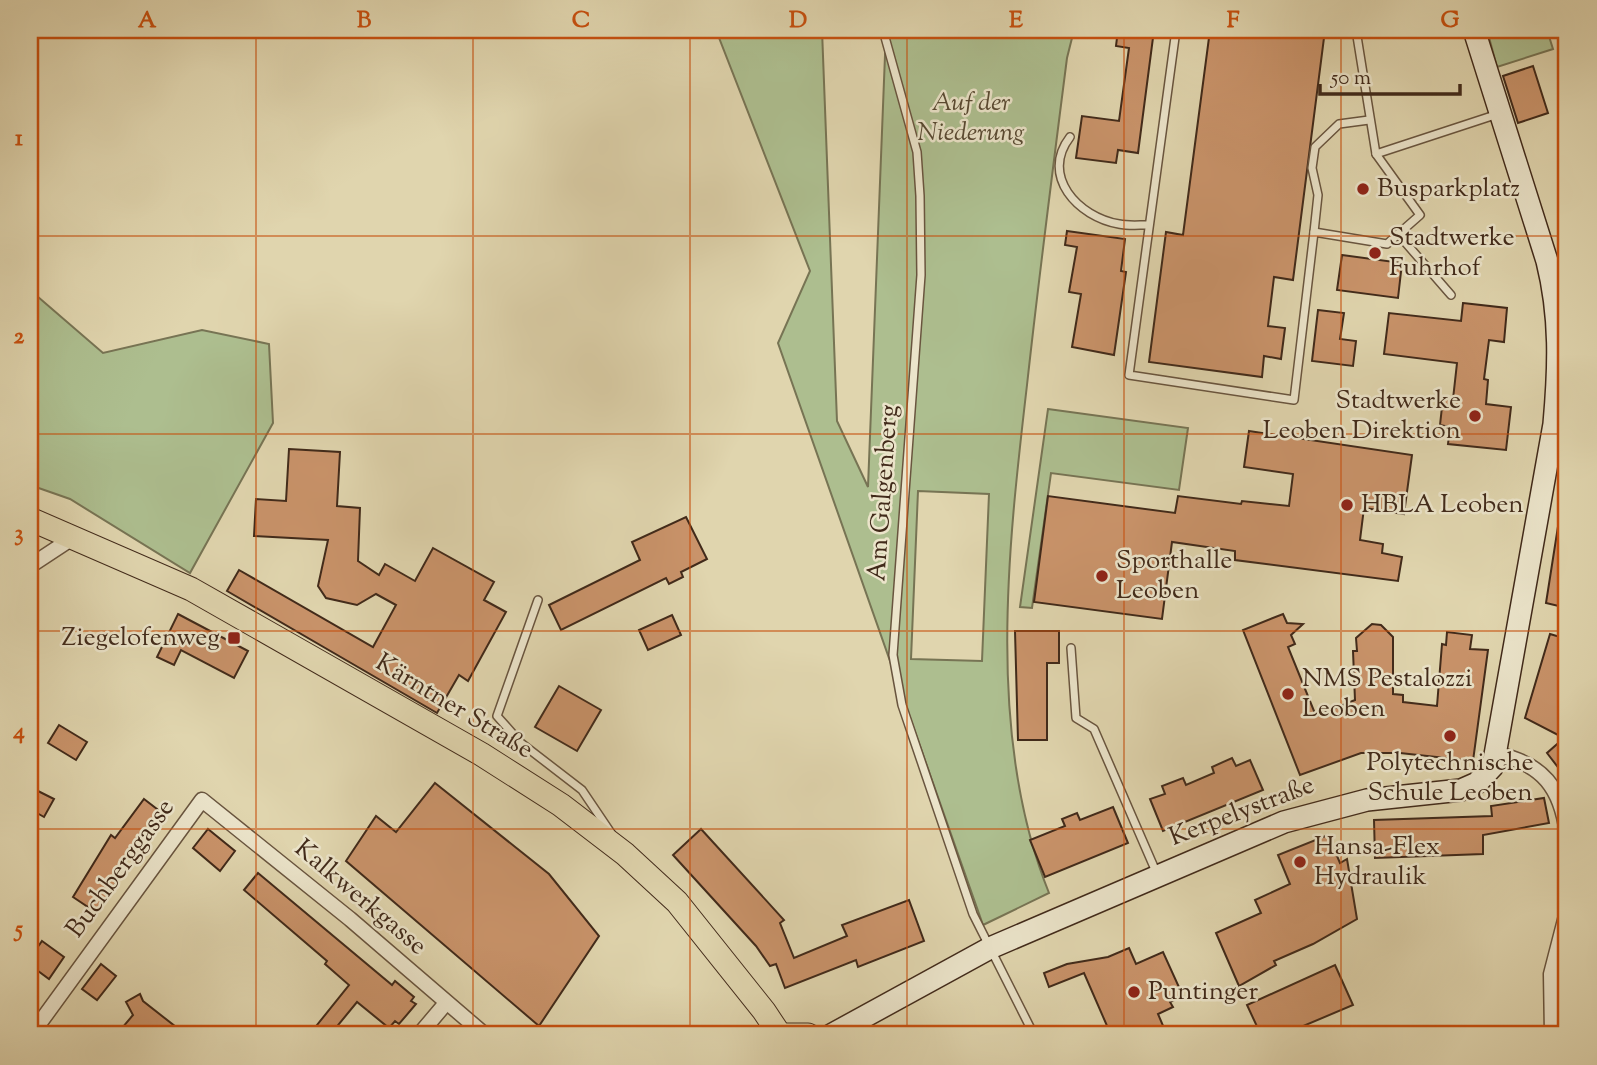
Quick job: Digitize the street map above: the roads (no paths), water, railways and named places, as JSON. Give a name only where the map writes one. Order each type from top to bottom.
[{"type":"main road","name":"Kerpelystraße","points":[[831,1035],[990,948],[1301,815],[1367,800],[1461,790],[1487,775],[1497,754],[1559,390],[1561,289],[1499,114],[1474,30]]},
{"type":"main road","points":[[1559,390],[1567,353]]},
{"type":"main road","name":"Kärntner Straße","points":[[30,519],[191,589],[481,754],[561,805],[625,854],[677,902],[780,1035]]},
{"type":"main road","points":[[787,1035],[808,1035]]},
{"type":"street","points":[[30,566],[74,537]]},
{"type":"street","points":[[30,552],[49,554]]},
{"type":"street","points":[[1497,754],[1512,757],[1549,782],[1561,800],[1567,833]]},
{"type":"street","name":"Kalkwerkgasse","points":[[202,800],[350,919],[485,1035]]},
{"type":"street","name":"Buchberggasse","points":[[31,1035],[202,800]]},
{"type":"street","points":[[1552,1035],[1551,974],[1567,912]]},
{"type":"street","points":[[419,1035],[446,1003]]},
{"type":"lane","name":"Am Galgenberg","points":[[883,30],[917,152],[920,197],[921,275],[893,656],[902,705],[973,914],[1034,1035]]},
{"type":"lane","points":[[1176,30],[1147,225],[1129,375],[1294,400],[1318,195],[1312,168],[1315,147],[1339,124],[1369,120]]},
{"type":"lane","points":[[1314,233],[1387,244],[1420,215],[1376,154],[1356,30]]},
{"type":"lane","points":[[1376,154],[1499,114]]},
{"type":"lane","points":[[1070,137],[1061,149],[1059,160],[1059,174],[1069,197],[1081,209],[1108,221],[1147,225]]},
{"type":"lane","points":[[1398,234],[1451,295]]},
{"type":"lane","points":[[538,600],[497,716],[520,743],[582,790],[625,854]]},
{"type":"lane","points":[[1071,648],[1076,718],[1094,729],[1157,875]]},
{"type":"railway","points":[[1565,30],[1567,36]]},
{"type":"place","name":"Busparkplatz","points":[[1363,189]]},
{"type":"place","name":"Stadtwerke Fuhrhof","points":[[1375,253]]},
{"type":"place","name":"Stadtwerke Leoben Direktion","points":[[1475,416]]},
{"type":"place","name":"HBLA Leoben","points":[[1347,505]]},
{"type":"place","name":"Sporthalle Leoben","points":[[1102,576]]},
{"type":"place","name":"Ziegelofenweg","points":[[234,638]]},
{"type":"place","name":"NMS Pestalozzi Leoben","points":[[1288,694]]},
{"type":"place","name":"Polytechnische Schule Leoben","points":[[1450,736]]},
{"type":"place","name":"Hansa-Flex Hydraulik","points":[[1300,862]]},
{"type":"place","name":"Puntinger","points":[[1134,992]]},
{"type":"park label","name":"Auf der Niederung","points":[[971,118]]}]
